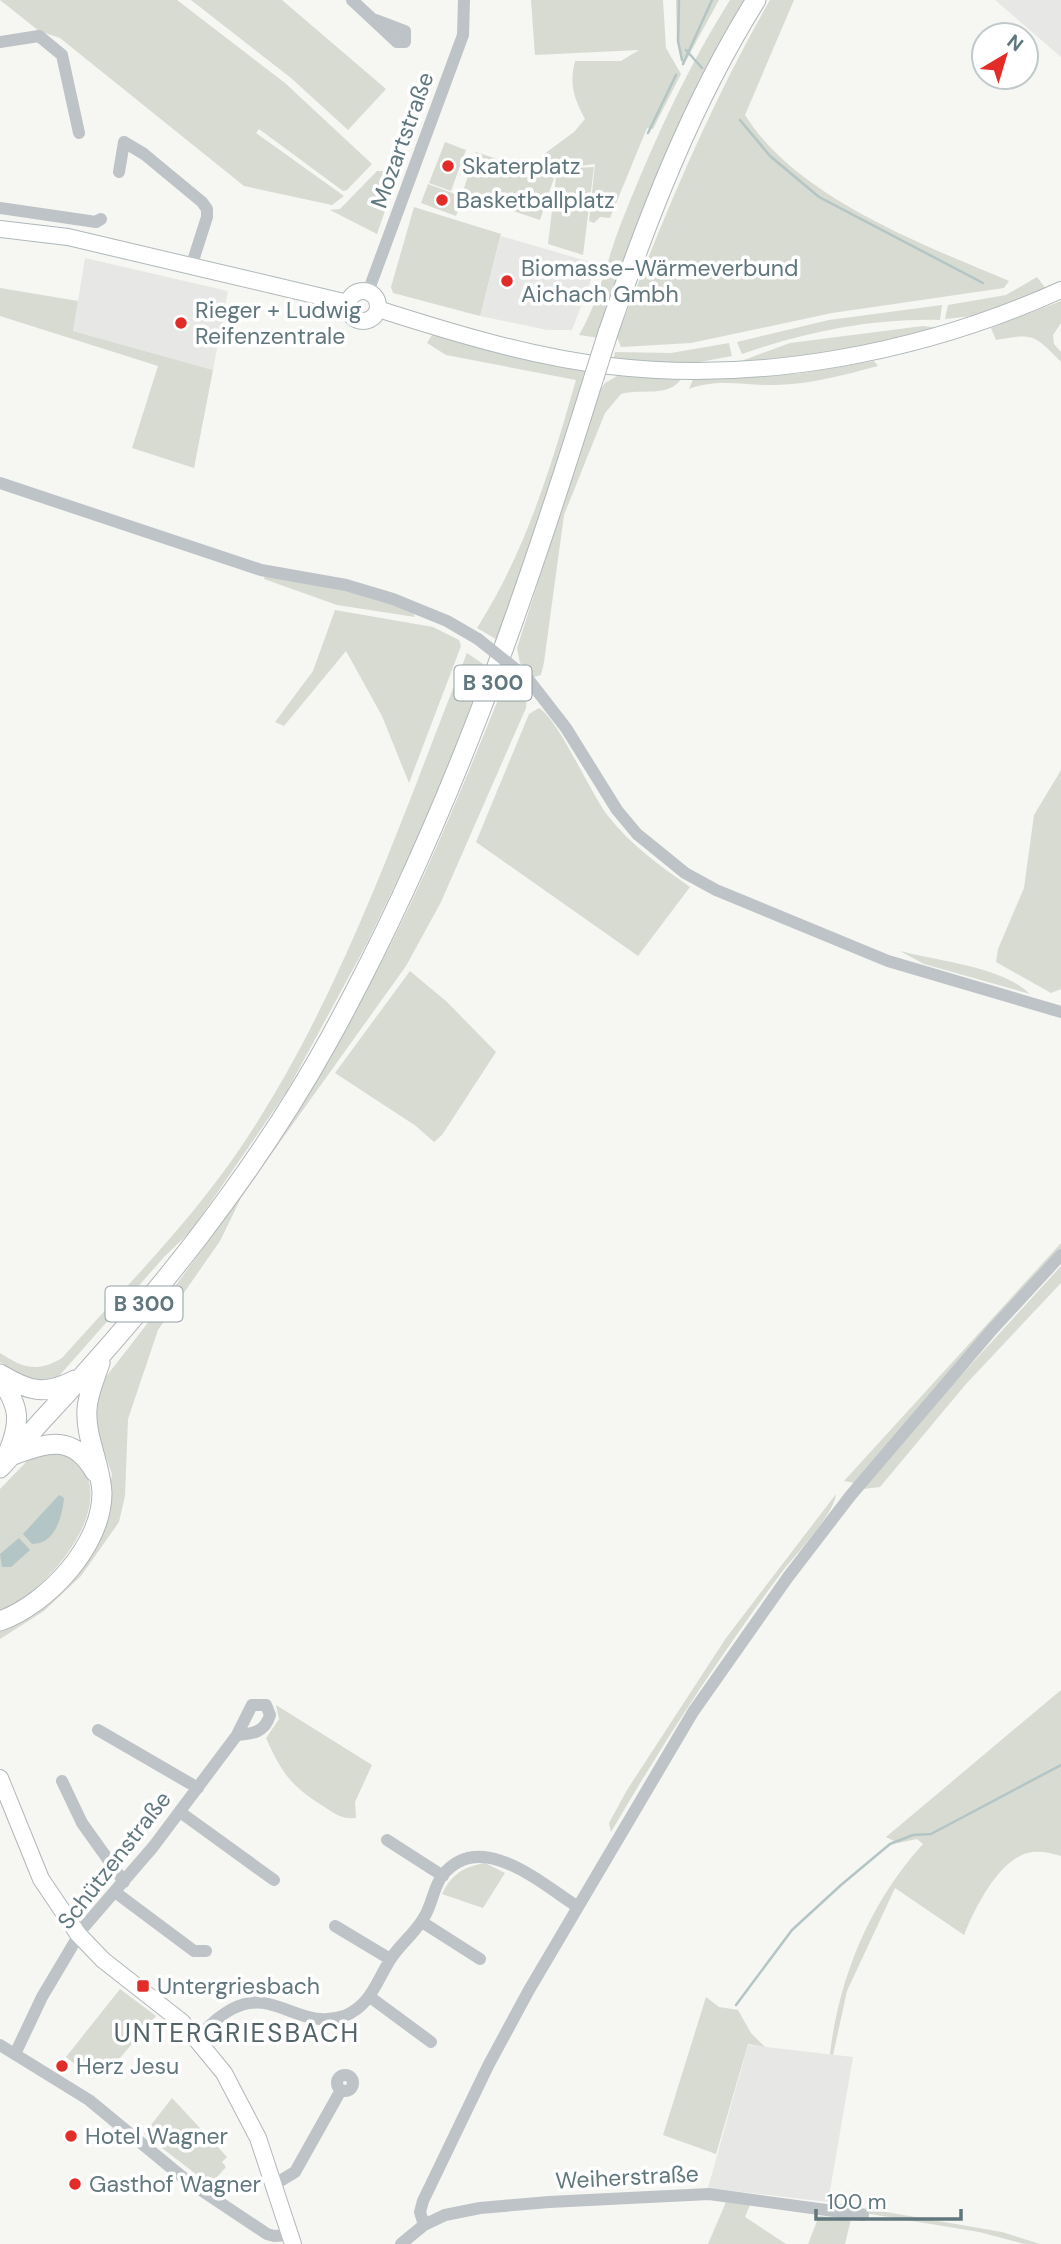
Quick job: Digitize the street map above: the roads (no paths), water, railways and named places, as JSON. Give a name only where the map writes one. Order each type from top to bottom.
[{"type":"highway","name":"B 300","points":[[5,1463],[103,1356],[232,1191],[298,1092],[330,1038],[392,916],[450,790],[501,663],[608,333],[666,175],[712,78],[756,0]]},
{"type":"highway","points":[[0,1621],[44,1595],[80,1553],[98,1515],[101,1485],[87,1418],[90,1391],[103,1356]]},
{"type":"highway","points":[[0,1377],[38,1392],[55,1390],[85,1374]]},
{"type":"highway","points":[[0,1377],[15,1401],[19,1416],[5,1463]]},
{"type":"highway","points":[[5,1463],[44,1444],[71,1447],[87,1459],[101,1485]]},
{"type":"main road","points":[[0,229],[68,237],[348,303]]},
{"type":"main road","points":[[378,309],[555,356],[611,366],[661,369],[762,366],[845,356],[989,318],[1061,290]]},
{"type":"main road","points":[[356,292],[368,292],[376,299],[378,309],[372,318],[360,321],[349,313],[348,303],[356,292]]},
{"type":"main road","points":[[0,1778],[41,1879],[78,1934],[103,1960],[168,2010],[198,2038],[224,2073],[247,2114],[275,2184],[291,2239]]},
{"type":"street","points":[[352,0],[376,20]]},
{"type":"street","name":"Mozartstraße","points":[[368,292],[463,35],[464,0]]},
{"type":"street","points":[[0,42],[39,36],[62,55],[79,133]]},
{"type":"street","points":[[118,172],[124,142],[144,154],[202,202],[207,209],[207,217],[191,267]]},
{"type":"street","points":[[0,208],[73,216],[96,222],[101,219]]},
{"type":"street","points":[[68,237],[73,216]]},
{"type":"street","points":[[0,483],[272,572],[346,585],[393,599],[447,621],[478,639],[528,679],[566,728],[617,810],[637,834],[685,873],[728,895],[888,961],[1061,1012]]},
{"type":"street","points":[[424,2225],[420,2212],[423,2201],[494,2055],[693,1712],[788,1577],[868,1474],[991,1331],[1061,1255]]},
{"type":"street","points":[[98,1730],[198,1788]]},
{"type":"street","name":"Schützenstraße","points":[[15,2054],[78,1934],[180,1812],[237,1735]]},
{"type":"street","points":[[62,1781],[82,1823],[119,1887],[194,1951],[206,1951]]},
{"type":"street","points":[[180,1812],[274,1880]]},
{"type":"street","points":[[387,1840],[443,1876]]},
{"type":"street","points":[[198,2038],[229,2011],[250,2003],[276,2005],[319,2019],[332,2019],[354,2011],[370,1997],[390,1959],[422,1922],[443,1876],[459,1863],[491,1857],[518,1868],[578,1907]]},
{"type":"street","points":[[422,1922],[480,1959]]},
{"type":"street","points":[[335,1926],[390,1959]]},
{"type":"street","points":[[370,1997],[431,2042]]},
{"type":"street","points":[[0,2045],[107,2113],[166,2165],[225,2208],[267,2234],[291,2239]]},
{"type":"street","points":[[275,2184],[295,2172],[341,2090]]},
{"type":"street","name":"Weiherstraße","points":[[401,2244],[424,2225],[445,2216],[480,2208],[688,2193],[709,2193],[863,2215]]},
{"type":"waterway","points":[[679,0],[678,41],[682,60]]},
{"type":"waterway","points":[[683,64],[712,0]]},
{"type":"waterway","points":[[686,50],[702,68]]},
{"type":"waterway","points":[[648,133],[676,75]]},
{"type":"waterway","points":[[740,120],[770,156],[819,197],[983,283]]},
{"type":"waterway","points":[[736,2005],[792,1930],[890,1844],[913,1835],[931,1834],[1061,1765]]},
{"type":"place","name":"Skaterplatz","points":[[448,166]]},
{"type":"place","name":"Basketballplatz","points":[[442,200]]},
{"type":"place","name":"Biomasse-Wärmeverbund Aichach Gmbh","points":[[507,281]]},
{"type":"place","name":"Rieger + Ludwig Reifenzentrale","points":[[181,323]]},
{"type":"place","name":"Untergriesbach","points":[[143,1986]]},
{"type":"place","name":"Herz Jesu","points":[[62,2066]]},
{"type":"place","name":"Hotel Wagner","points":[[71,2136]]},
{"type":"place","name":"Gasthof Wagner","points":[[75,2184]]},
{"type":"district","name":"UNTERGRIESBACH","points":[[237,2033]]}]
